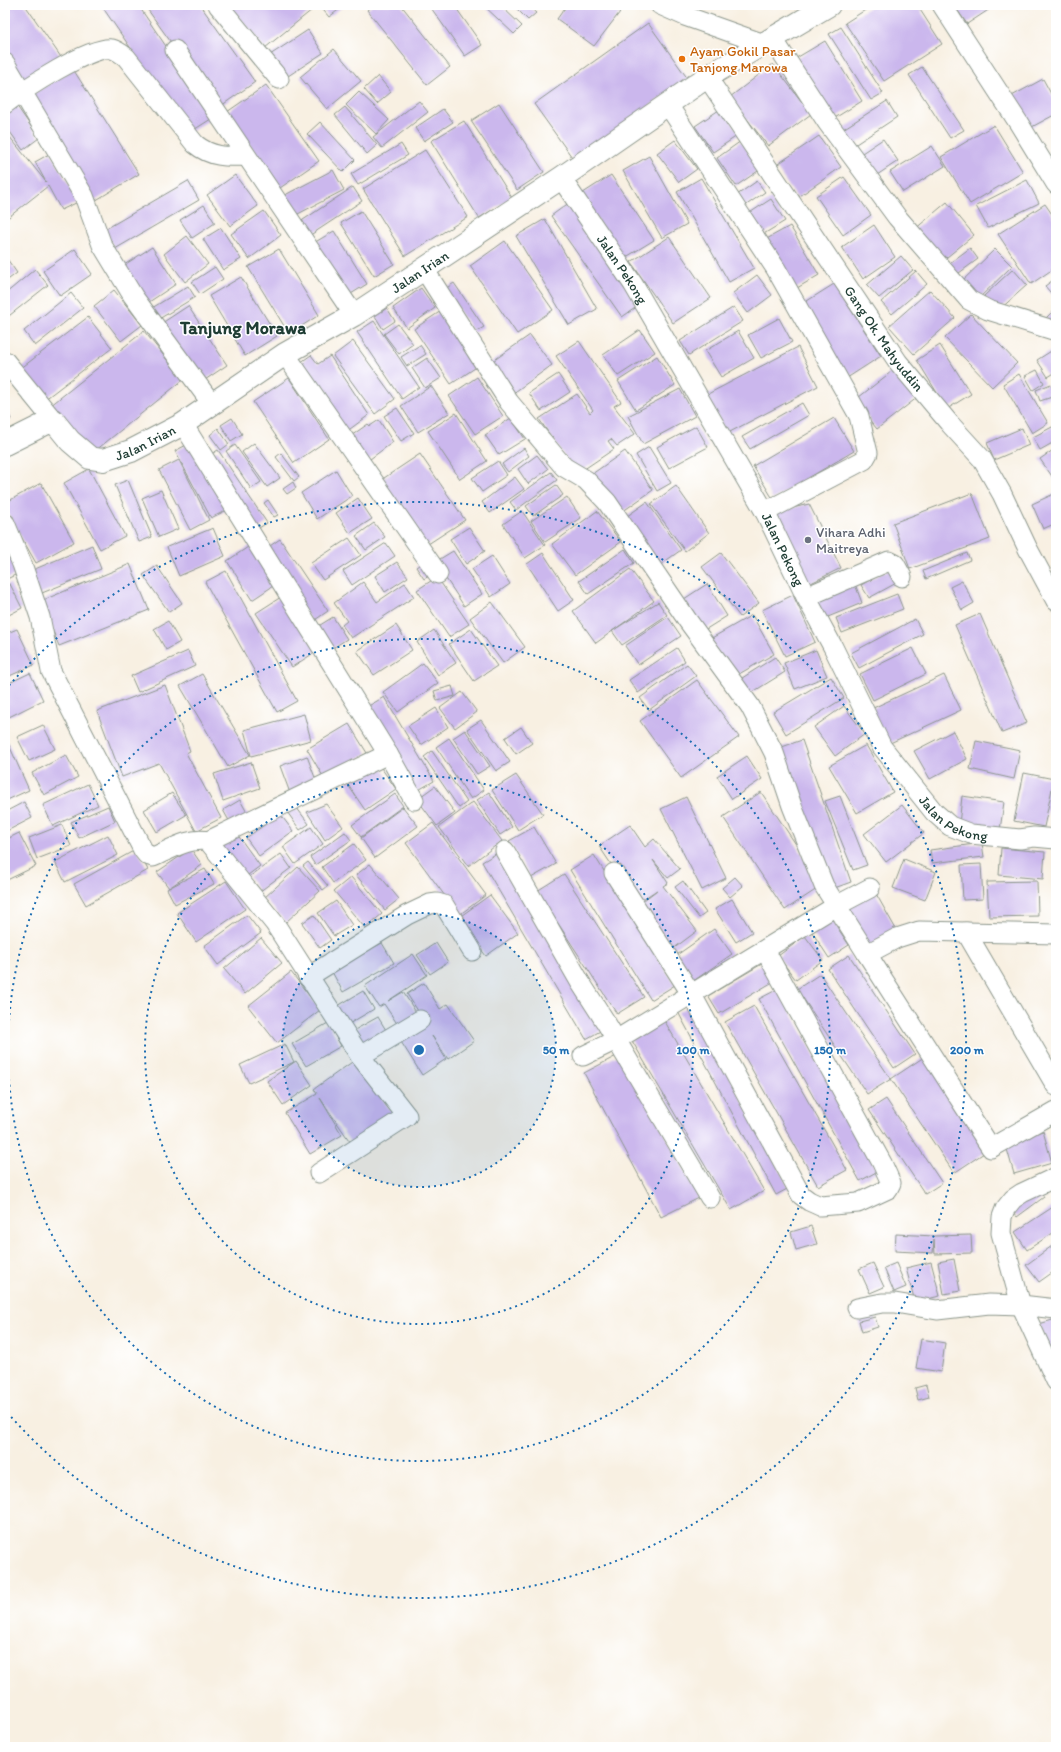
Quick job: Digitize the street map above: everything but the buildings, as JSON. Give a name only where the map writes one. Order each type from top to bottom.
[{"type":"main road","name":"Jalan Irian","points":[[53,420],[82,452],[90,458],[104,460],[131,452],[183,424],[285,354],[354,315],[561,178],[707,77],[829,5]]},
{"type":"main road","points":[[5,444],[53,420]]},
{"type":"street","points":[[218,5],[279,79]]},
{"type":"street","points":[[660,5],[685,16],[769,41],[897,217],[969,300],[988,310],[1056,331]]},
{"type":"street","points":[[942,5],[1018,122],[1056,184]]},
{"type":"street","points":[[5,104],[22,91],[85,56],[100,50],[112,49],[126,56],[195,144],[200,148],[209,154],[227,157],[246,156]]},
{"type":"street","points":[[175,50],[354,315]]},
{"type":"street","points":[[5,63],[84,196],[102,245],[133,296],[212,404]]},
{"type":"street","name":"Gang Ok. Mahyuddin","points":[[707,77],[898,362],[950,424],[982,459],[1002,494],[1028,549],[1056,601]]},
{"type":"street","points":[[668,105],[776,268],[859,416],[868,453],[864,460],[765,512]]},
{"type":"street","name":"Jalan Pekong","points":[[561,178],[633,284],[765,512],[882,747],[934,812],[950,826],[971,834],[1020,839],[1034,837],[1056,839]]},
{"type":"street","points":[[424,269],[509,402],[564,467],[586,480],[607,502],[688,621],[750,706],[774,752],[824,886],[991,1148],[1056,1111]]},
{"type":"street","points":[[285,354],[438,574]]},
{"type":"street","points":[[5,361],[53,420]]},
{"type":"street","points":[[183,424],[388,754],[414,800]]},
{"type":"street","points":[[5,523],[22,564],[40,617],[51,671],[143,850],[148,856],[153,857],[191,841],[200,839],[208,841],[275,924],[360,1056],[407,1116],[319,1173]]},
{"type":"street","points":[[806,597],[889,561],[895,564],[902,576]]},
{"type":"street","points":[[208,841],[388,754]]},
{"type":"street","points":[[505,851],[580,982],[710,1198]]},
{"type":"street","points":[[614,873],[692,995],[801,1195],[820,1206],[858,1203],[888,1189],[891,1183],[882,1163],[765,950]]},
{"type":"street","points":[[583,1056],[616,1040],[836,906],[870,888]]},
{"type":"street","points":[[308,977],[407,915],[430,904],[437,903],[444,905],[472,951]]},
{"type":"street","points":[[867,954],[898,938],[919,931],[1056,934]]},
{"type":"street","points":[[966,932],[1056,1086]]},
{"type":"street","points":[[360,1056],[420,1020]]},
{"type":"street","points":[[1056,1177],[1022,1193],[1013,1199],[1005,1209],[1002,1217],[1001,1233],[1021,1304],[1056,1381]]},
{"type":"street","points":[[857,1308],[882,1303],[895,1303],[937,1310],[989,1304],[1021,1304],[1056,1309]]},
{"type":"place","name":"Ayam Gokil Pasar Tanjong Marowa","points":[[682,59]]},
{"type":"place","name":"Vihara Adhi Maitreya","points":[[808,540]]},
{"type":"district","name":"Tanjung Morawa","points":[[243,328]]}]
